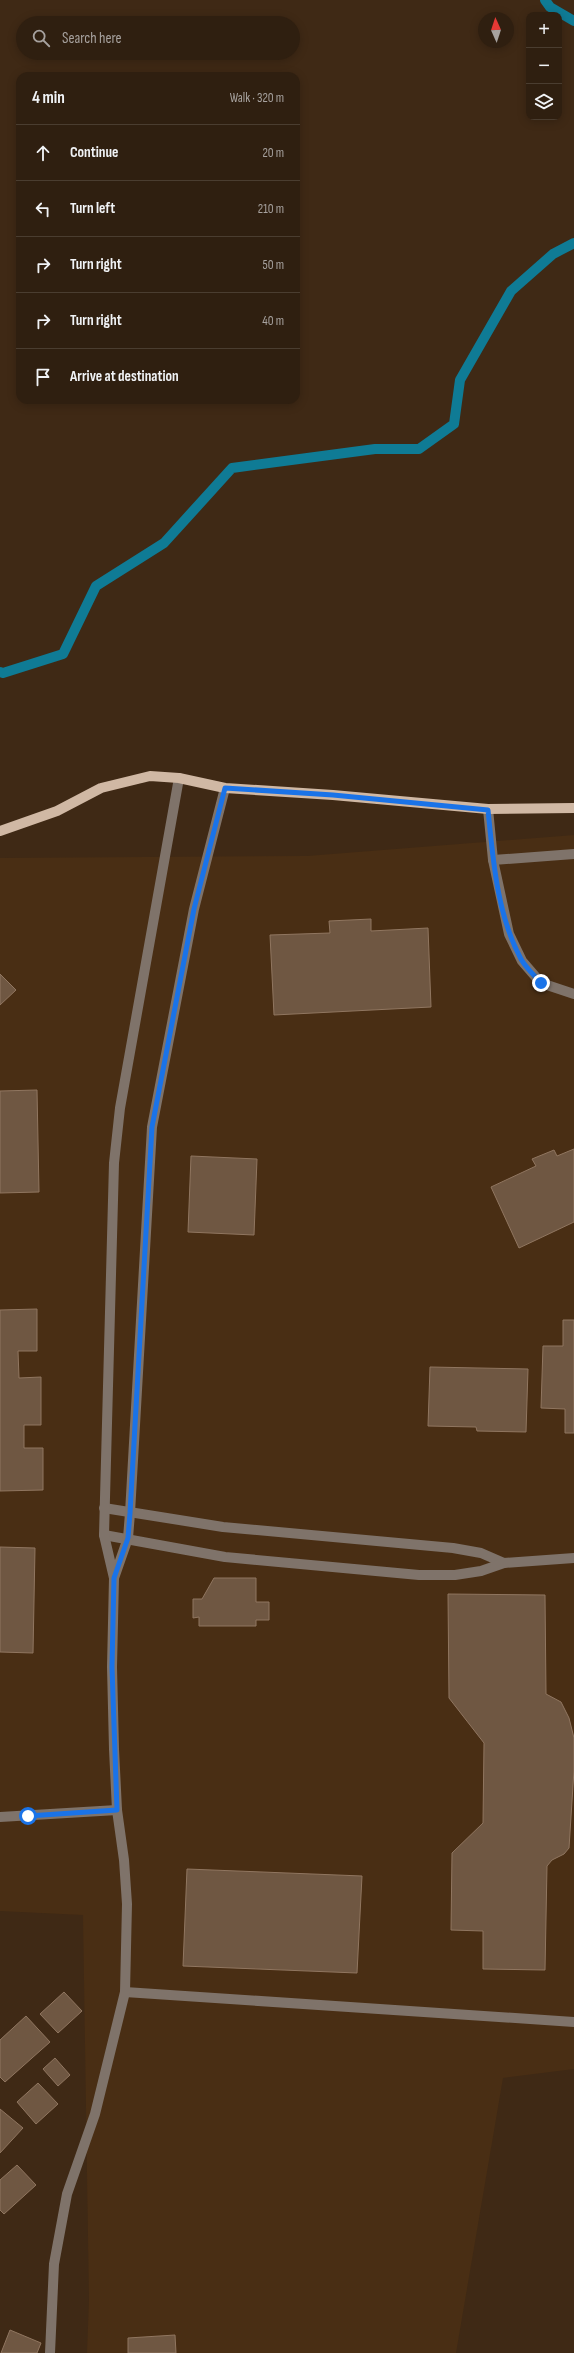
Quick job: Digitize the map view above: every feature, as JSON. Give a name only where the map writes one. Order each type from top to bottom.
[{"type":"main road","points":[[0,831],[58,811],[101,788],[150,776],[179,778],[225,788],[333,795],[488,810],[574,808]]},
{"type":"street","points":[[50,2353],[54,2264],[67,2194],[95,2114],[125,1992],[127,1904],[124,1860],[117,1810],[112,1667],[114,1578],[104,1535],[114,1163],[120,1108],[179,778]]},
{"type":"street","points":[[114,1578],[128,1538],[152,1127],[194,909],[225,788]]},
{"type":"street","points":[[488,810],[493,860],[509,934],[522,961],[541,983],[574,994]]},
{"type":"street","points":[[493,860],[574,854]]},
{"type":"street","points":[[104,1508],[223,1527],[453,1548],[481,1553],[504,1563]]},
{"type":"street","points":[[104,1535],[128,1538],[225,1557],[419,1575],[455,1575],[481,1571],[504,1563],[574,1558]]},
{"type":"street","points":[[0,1817],[117,1810]]},
{"type":"street","points":[[125,1992],[574,2022]]},
{"type":"shaded area","points":[[574,835],[574,2069],[503,2078],[456,2353],[87,2353],[89,2300],[83,1915],[0,1911],[0,858],[307,856]]},
{"type":"building","points":[[371,919],[371,931],[428,928],[431,1007],[274,1015],[270,935],[330,933],[329,921]]},
{"type":"building","points":[[0,974],[16,990],[0,1005]]},
{"type":"building","points":[[37,1090],[39,1192],[0,1193],[0,1091]]},
{"type":"building","points":[[574,1149],[574,1222],[519,1248],[491,1187],[536,1166],[532,1159],[554,1150],[557,1156]]},
{"type":"building","points":[[191,1156],[257,1159],[254,1235],[188,1232]]},
{"type":"building","points":[[37,1309],[37,1351],[18,1351],[19,1378],[41,1377],[41,1425],[24,1425],[24,1448],[43,1448],[43,1490],[0,1491],[0,1310]]},
{"type":"building","points":[[563,1320],[574,1320],[574,1433],[565,1433],[565,1409],[541,1408],[543,1346],[563,1346]]},
{"type":"building","points":[[430,1367],[528,1369],[526,1432],[477,1431],[476,1427],[428,1426]]},
{"type":"building","points":[[0,1547],[35,1548],[33,1653],[0,1652]]},
{"type":"building","points":[[214,1578],[256,1578],[256,1602],[269,1602],[269,1620],[256,1620],[256,1626],[199,1626],[199,1617],[193,1618],[193,1599],[202,1599]]},
{"type":"building","points":[[448,1594],[545,1595],[546,1694],[561,1702],[569,1718],[574,1738],[574,1770],[569,1848],[564,1854],[552,1860],[547,1866],[545,1970],[483,1969],[483,1931],[451,1930],[452,1853],[483,1823],[484,1743],[449,1698]]},
{"type":"building","points":[[187,1869],[362,1876],[357,1973],[183,1966]]},
{"type":"building","points":[[64,1992],[82,2011],[58,2033],[40,2014]]},
{"type":"building","points":[[26,2016],[50,2042],[5,2082],[0,2077],[0,2040]]},
{"type":"building","points":[[55,2058],[70,2075],[58,2086],[43,2069]]},
{"type":"building","points":[[38,2083],[58,2104],[36,2124],[17,2102]]},
{"type":"building","points":[[0,2109],[23,2128],[0,2153]]},
{"type":"building","points":[[17,2165],[36,2185],[4,2214],[0,2210],[0,2180]]},
{"type":"building","points":[[10,2330],[41,2343],[37,2353],[1,2353]]},
{"type":"building","points":[[175,2335],[176,2353],[128,2353],[128,2338]]},
{"type":"waterway","points":[[545,0],[550,7],[574,21]]},
{"type":"waterway","points":[[0,672],[3,673],[63,654],[96,586],[164,543],[232,468],[375,449],[419,449],[454,424],[460,380],[511,291],[553,254],[574,243]]},
{"type":"route","points":[[28,1816],[117,1810],[112,1667],[114,1578],[128,1538],[152,1127],[194,909],[225,788],[333,795],[488,810],[493,860],[509,934],[522,961],[541,983]]}]
